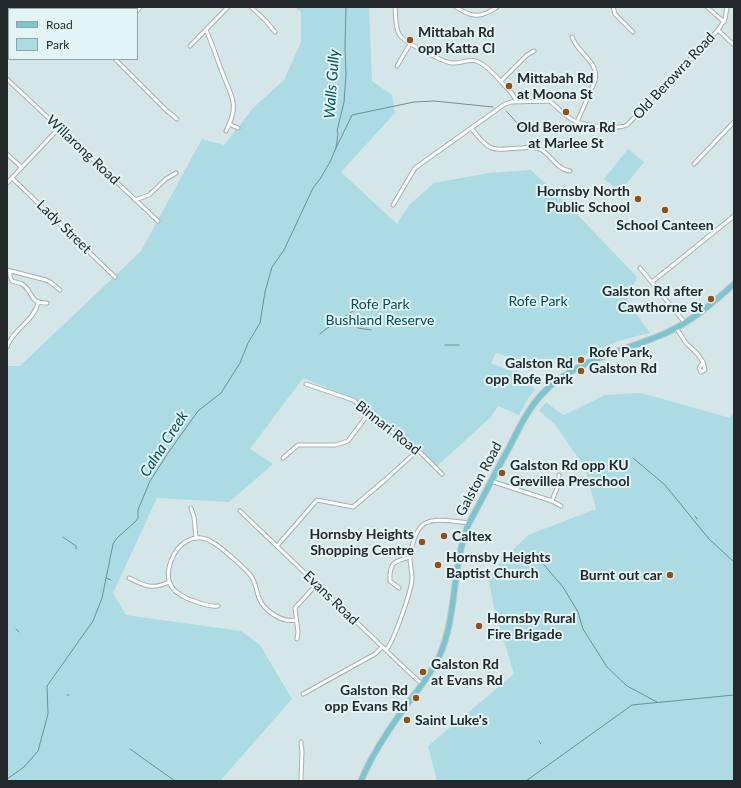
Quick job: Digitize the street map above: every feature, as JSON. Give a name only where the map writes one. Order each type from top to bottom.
[{"type":"main road","name":"Galston Road","points":[[362,781],[381,744],[402,711],[432,670],[443,646],[448,626],[460,547],[469,523],[532,408],[542,394],[552,385],[586,363],[652,339],[685,323],[708,307],[734,284]]},
{"type":"street","points":[[190,46],[228,7]]},
{"type":"street","points":[[252,7],[275,32]]},
{"type":"street","points":[[395,7],[398,33],[403,39],[446,62],[457,63],[471,60],[478,62],[501,81],[513,94],[516,102]]},
{"type":"street","points":[[456,7],[471,15],[477,16],[497,7]]},
{"type":"street","points":[[612,7],[615,14],[632,32]]},
{"type":"street","points":[[707,7],[724,22]]},
{"type":"street","name":"Old Berowra Road","points":[[393,205],[415,168],[505,104],[516,102],[549,101],[577,122],[587,125],[619,127],[627,125],[718,30],[724,22],[727,7]]},
{"type":"street","points":[[206,30],[232,95],[234,109],[230,124],[226,131]]},
{"type":"street","points":[[718,30],[734,45]]},
{"type":"street","points":[[572,37],[577,47],[593,64],[596,74],[595,81],[577,122]]},
{"type":"street","points":[[397,66],[410,44]]},
{"type":"street","points":[[501,81],[527,55],[534,51]]},
{"type":"street","points":[[116,60],[177,119]]},
{"type":"street","name":"Willarong Road","points":[[7,79],[158,221]]},
{"type":"street","points":[[694,164],[734,122]]},
{"type":"street","points":[[230,124],[238,128]]},
{"type":"street","points":[[7,183],[59,128]]},
{"type":"street","points":[[471,128],[481,141],[490,148],[538,148],[543,150],[563,169],[570,170]]},
{"type":"street","points":[[7,154],[21,167]]},
{"type":"street","points":[[135,200],[148,196],[166,179],[176,173]]},
{"type":"street","name":"Lady Street","points":[[12,178],[115,277]]},
{"type":"street","points":[[652,282],[734,216]]},
{"type":"street","points":[[640,268],[685,323]]},
{"type":"street","points":[[47,303],[38,303],[22,284],[12,281],[9,270],[46,280],[60,290]]},
{"type":"street","points":[[7,347],[8,339],[34,314],[38,303]]},
{"type":"street","points":[[676,328],[685,341],[701,358],[703,363]]},
{"type":"street","name":"Binnari Road","points":[[306,384],[353,400],[418,450],[442,474]]},
{"type":"street","points":[[283,458],[298,445],[336,445],[348,441],[369,413]]},
{"type":"street","points":[[277,546],[317,500],[353,507],[418,450]]},
{"type":"street","points":[[552,501],[559,483],[559,475]]},
{"type":"street","points":[[491,481],[552,501],[561,506]]},
{"type":"street","points":[[191,508],[194,517],[196,538]]},
{"type":"street","name":"Evans Road","points":[[240,511],[422,684]]},
{"type":"street","points":[[386,650],[392,642],[410,587],[412,578],[410,557],[413,542],[423,524],[429,522],[448,521],[469,523]]},
{"type":"street","points":[[218,606],[208,606],[185,598],[175,591],[169,582],[168,570],[175,552],[183,542],[196,538],[202,538],[211,542],[245,570],[255,582],[262,604],[273,614],[287,620],[296,620]]},
{"type":"street","points":[[399,588],[390,581],[390,568],[397,560],[410,557]]},
{"type":"street","points":[[129,578],[152,587],[160,586],[169,582]]},
{"type":"street","points":[[297,639],[298,632],[294,611],[295,606],[317,584]]},
{"type":"street","points":[[303,694],[375,654],[382,647]]},
{"type":"street","points":[[301,742],[301,781]]},
{"type":"green space","points":[[295,7],[369,7],[372,81],[392,95],[395,113],[341,172],[397,224],[409,205],[434,183],[489,173],[531,170],[572,209],[637,277],[627,301],[650,333],[628,338],[606,346],[585,355],[566,367],[560,358],[524,361],[496,353],[491,363],[508,370],[520,372],[535,390],[529,397],[519,415],[498,406],[491,417],[436,467],[354,399],[303,378],[250,449],[273,464],[229,502],[157,498],[113,593],[126,615],[241,631],[260,645],[292,699],[220,781],[7,781],[7,366],[20,366],[141,251],[202,139],[224,145],[253,108],[284,80],[301,42],[301,12]]},
{"type":"green space","points":[[628,149],[644,162],[620,192],[604,179]]},
{"type":"green space","points":[[641,393],[730,418],[734,412],[734,781],[437,781],[428,746],[514,674],[494,608],[488,575],[528,535],[596,509],[585,468],[554,423],[539,411],[546,402],[564,415],[605,395]]},
{"type":"waterway","name":"Walls Gully","points":[[330,162],[336,148],[337,131],[344,102],[346,75],[346,7]]},
{"type":"waterway","points":[[336,148],[352,115],[414,102],[434,101],[493,107]]},
{"type":"waterway","points":[[506,111],[520,126],[522,127],[528,125]]},
{"type":"waterway","name":"Calna Creek","points":[[7,779],[24,767],[38,751],[48,714],[47,686],[93,621],[102,598],[113,544],[117,538],[138,518],[138,510],[150,481],[168,453],[198,411],[221,393],[240,363],[248,343],[260,323],[265,292],[272,267],[284,250],[313,188],[330,162]]},
{"type":"waterway","points":[[320,334],[359,307]]},
{"type":"waterway","points":[[358,328],[371,330]]},
{"type":"waterway","points":[[445,345],[459,345]]},
{"type":"waterway","points":[[633,458],[665,485],[709,539],[734,562]]},
{"type":"waterway","points":[[63,537],[76,546],[76,549]]},
{"type":"waterway","points":[[538,558],[563,587],[578,612],[583,629],[607,667],[627,686],[657,702]]},
{"type":"waterway","name":"Calna Creek","points":[[106,578],[111,580]]},
{"type":"waterway","points":[[16,629],[19,632]]},
{"type":"waterway","points":[[526,781],[632,705],[734,695]]},
{"type":"waterway","points":[[130,749],[175,781]]},
{"type":"place","name":"Mittabah Rd opp Katta Cl","points":[[410,40]]},
{"type":"place","name":"Mittabah Rd at Moona St","points":[[509,86]]},
{"type":"place","name":"Old Berowra Rd at Marlee St","points":[[566,112]]},
{"type":"place","name":"Hornsby North Public School","points":[[638,199]]},
{"type":"place","name":"School Canteen","points":[[665,210]]},
{"type":"place","name":"Galston Rd after Cawthorne St","points":[[711,299]]},
{"type":"place","name":"Rofe Park, Galston Rd","points":[[581,360]]},
{"type":"place","name":"Galston Rd opp Rofe Park","points":[[581,371]]},
{"type":"place","name":"Galston Rd opp KU Grevillea Preschool","points":[[502,473]]},
{"type":"place","name":"Caltex","points":[[444,536]]},
{"type":"place","name":"Hornsby Heights Shopping Centre","points":[[422,542]]},
{"type":"place","name":"Hornsby Heights Baptist Church","points":[[438,565]]},
{"type":"place","name":"Burnt out car","points":[[670,575]]},
{"type":"place","name":"Hornsby Rural Fire Brigade","points":[[479,626]]},
{"type":"place","name":"Galston Rd at Evans Rd","points":[[423,672]]},
{"type":"place","name":"Galston Rd opp Evans Rd","points":[[416,698]]},
{"type":"place","name":"Saint Luke's","points":[[407,720]]},
{"type":"park label","name":"Rofe Park","points":[[538,301]]},
{"type":"park label","name":"Rofe Park Bushland Reserve","points":[[380,312]]}]
